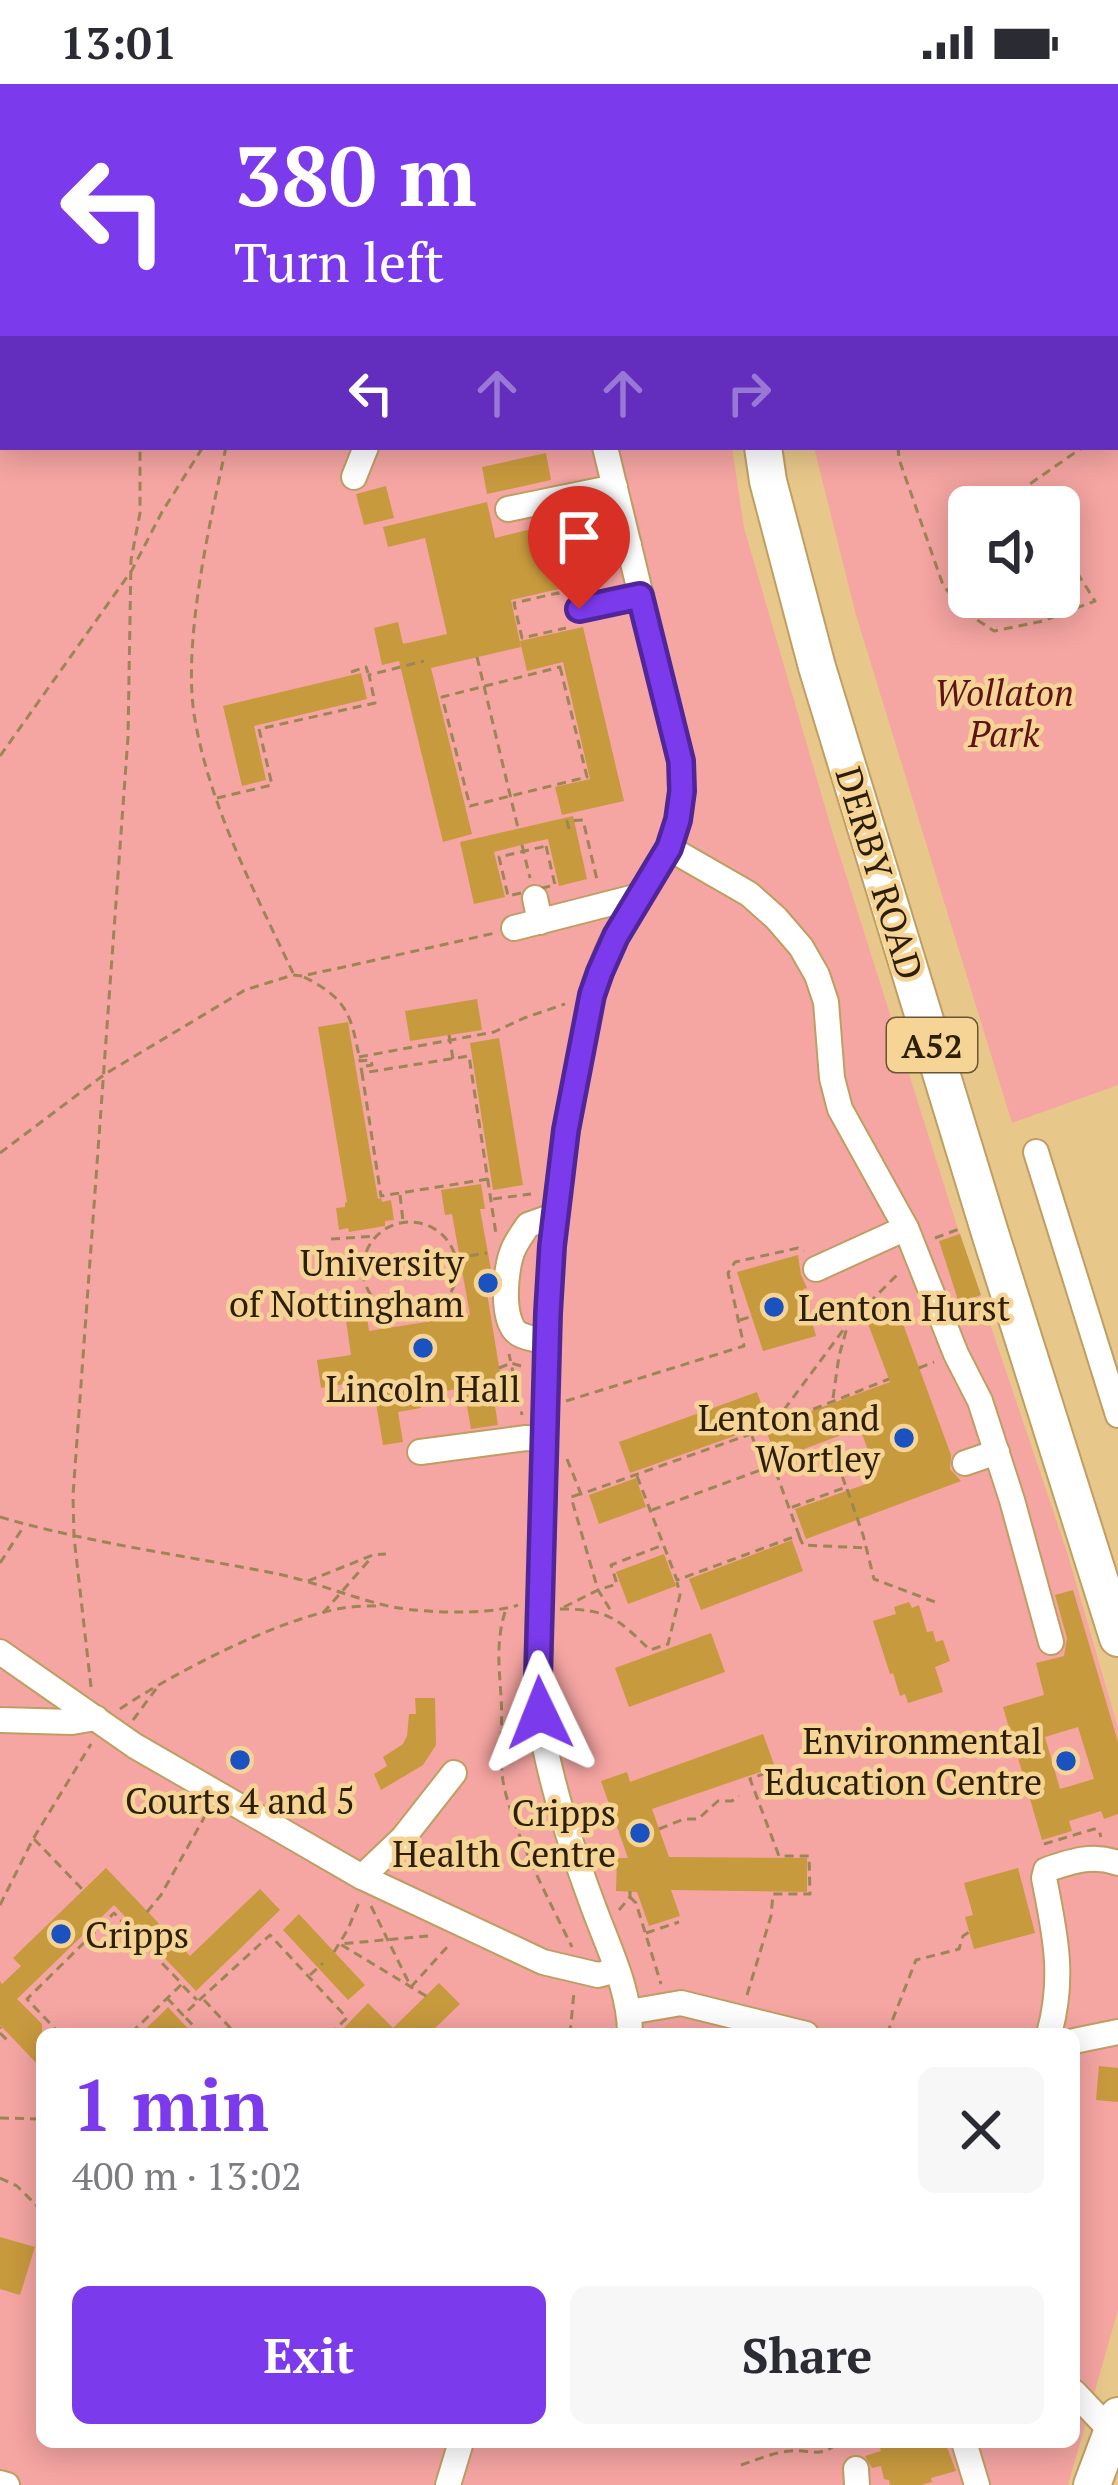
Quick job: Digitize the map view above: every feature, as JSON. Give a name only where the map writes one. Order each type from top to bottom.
[{"type":"highway","name":"DERBY ROAD","points":[[763,450],[817,667],[1118,1638]]},
{"type":"highway","points":[[1093,2485],[1115,2424]]},
{"type":"street","points":[[354,477],[366,450]]},
{"type":"street","points":[[606,450],[681,761],[682,791],[669,848],[606,954],[592,995],[566,1130],[547,1342],[554,1441],[538,1678],[545,1747],[573,1850],[617,1970],[629,2023],[658,2007],[681,2003],[781,2028]]},
{"type":"street","points":[[508,509],[614,487]]},
{"type":"street","points":[[584,556],[629,545]]},
{"type":"street","points":[[577,609],[640,596]]},
{"type":"street","points":[[669,848],[748,894],[776,918],[801,946],[817,975],[826,1002],[832,1078],[840,1108],[906,1228],[980,1401],[1051,1642]]},
{"type":"street","points":[[514,928],[536,903],[639,896]]},
{"type":"street","points":[[1036,1152],[1118,1415]]},
{"type":"street","points":[[547,1342],[520,1335],[508,1320],[505,1243],[557,1203]]},
{"type":"street","points":[[816,1269],[906,1228]]},
{"type":"street","points":[[419,1452],[526,1438],[554,1441]]},
{"type":"street","points":[[965,1463],[997,1452]]},
{"type":"street","points":[[0,1652],[218,1796],[364,1883],[543,1962],[598,1975],[617,1970]]},
{"type":"street","points":[[0,1720],[107,1725]]},
{"type":"street","points":[[364,1883],[454,1773]]},
{"type":"street","points":[[1050,2028],[1059,1984],[1046,1870],[1080,1858],[1118,1862]]},
{"type":"street","points":[[1080,2040],[1118,2032]]},
{"type":"street","points":[[1080,2397],[1115,2424]]},
{"type":"street","points":[[448,2485],[459,2448]]},
{"type":"street","points":[[966,2448],[977,2485]]},
{"type":"path","points":[[107,1725],[93,1697],[73,1495],[128,737],[140,450]]},
{"type":"path","points":[[0,756],[132,570],[201,450]]},
{"type":"path","points":[[225,450],[199,600],[194,712],[215,799],[293,975]]},
{"type":"path","points":[[898,450],[948,590]]},
{"type":"path","points":[[1027,486],[1079,450]]},
{"type":"path","points":[[1080,577],[1095,601],[1080,607]]},
{"type":"path","points":[[558,593],[562,613],[577,609],[578,625],[521,638],[514,603],[558,593]]},
{"type":"path","points":[[974,618],[994,631],[1051,618]]},
{"type":"path","points":[[477,657],[518,828]]},
{"type":"path","points":[[369,675],[424,662]]},
{"type":"path","points":[[215,799],[272,785],[259,728],[375,703],[366,668],[351,672]]},
{"type":"path","points":[[560,668],[587,777],[470,806],[442,697],[484,686],[560,668]]},
{"type":"path","points":[[569,830],[567,821],[583,820],[597,880]]},
{"type":"path","points":[[546,846],[555,885],[536,903],[508,896],[499,856],[546,846]]},
{"type":"path","points":[[523,848],[536,903]]},
{"type":"path","points":[[0,1153],[105,1075],[245,990],[293,975],[514,928]]},
{"type":"path","points":[[302,976],[346,1007],[360,1061],[371,1060],[372,1065],[361,1067],[381,1196],[488,1179]]},
{"type":"path","points":[[359,1057],[494,1032],[592,995]]},
{"type":"path","points":[[449,1035],[453,1059]]},
{"type":"path","points":[[362,1073],[469,1056],[490,1192],[505,1243],[475,1258],[455,1258]]},
{"type":"path","points":[[509,1188],[510,1197]]},
{"type":"path","points":[[483,1193],[490,1192]]},
{"type":"path","points":[[400,1193],[403,1222]]},
{"type":"path","points":[[492,1200],[510,1197],[557,1203]]},
{"type":"path","points":[[403,1222],[432,1227],[452,1246],[457,1275],[442,1304],[412,1316],[382,1307],[364,1281],[367,1249],[389,1226],[403,1222]]},
{"type":"path","points":[[774,1424],[848,1324],[934,1238],[958,1229]]},
{"type":"path","points":[[331,1239],[376,1236]]},
{"type":"path","points":[[560,1403],[744,1346],[728,1274],[735,1262],[798,1248],[816,1269]]},
{"type":"path","points":[[868,1304],[869,1308],[880,1307]]},
{"type":"path","points":[[738,1320],[753,1316]]},
{"type":"path","points":[[832,1400],[848,1324]]},
{"type":"path","points":[[495,1404],[520,1407],[511,1363]]},
{"type":"path","points":[[636,1474],[680,1595],[668,1644],[660,1650],[650,1650],[615,1617],[598,1590],[571,1497],[581,1494],[636,1474],[752,1434],[889,1379]]},
{"type":"path","points":[[752,1434],[764,1470]]},
{"type":"path","points":[[554,1441],[581,1494]]},
{"type":"path","points":[[650,1511],[831,1444],[874,1579],[935,1602]]},
{"type":"path","points":[[774,1467],[803,1546],[867,1548]]},
{"type":"path","points":[[790,1508],[846,1487]]},
{"type":"path","points":[[0,1517],[74,1537],[308,1581],[383,1606]]},
{"type":"path","points":[[0,1563],[26,1525]]},
{"type":"path","points":[[677,1580],[799,1534]]},
{"type":"path","points":[[542,1609],[617,1584],[611,1565],[663,1545]]},
{"type":"path","points":[[308,1581],[386,1554]]},
{"type":"path","points":[[322,1614],[373,1556]]},
{"type":"path","points":[[0,1905],[33,1839],[123,1706],[226,1651],[344,1607],[473,1613],[581,1609],[615,1617]]},
{"type":"path","points":[[505,1610],[497,1662],[504,1785],[522,1837],[574,1951],[570,2028]]},
{"type":"path","points":[[107,1725],[158,1687]]},
{"type":"path","points":[[740,2018],[771,1916],[773,1894],[810,1894],[809,1856],[779,1856],[750,1779],[778,1768]]},
{"type":"path","points":[[147,1912],[218,1796]]},
{"type":"path","points":[[658,1829],[698,1819],[718,1801],[739,1796]]},
{"type":"path","points":[[1064,1833],[1066,1840]]},
{"type":"path","points":[[33,1839],[82,1890]]},
{"type":"path","points":[[364,1883],[411,1988]]},
{"type":"path","points":[[334,1952],[364,1883]]},
{"type":"path","points":[[618,1910],[630,1894],[638,1902],[662,1980],[658,2007]]},
{"type":"path","points":[[54,2028],[27,1999],[114,1913],[230,2028]]},
{"type":"path","points":[[646,1933],[679,1922]]},
{"type":"path","points":[[340,1944],[462,1929]]},
{"type":"path","points":[[411,1988],[462,1929]]},
{"type":"path","points":[[889,2028],[916,1960],[959,1949],[969,1932]]},
{"type":"path","points":[[183,2015],[270,1935],[347,2018],[336,2028]]},
{"type":"path","points":[[340,1944],[426,1996]]},
{"type":"path","points":[[308,1976],[323,1963]]},
{"type":"path","points":[[136,2028],[182,1984]]},
{"type":"path","points":[[167,1998],[195,2028]]},
{"type":"path","points":[[24,2006],[29,2001]]},
{"type":"path","points":[[1,2032],[7,2040],[10,2037]]},
{"type":"path","points":[[0,2118],[36,2119]]},
{"type":"path","points":[[0,2178],[17,2186],[36,2205]]},
{"type":"path","points":[[741,2465],[788,2451],[820,2453],[828,2448]]},
{"type":"green space","name":"University of Nottingham","points":[[0,450],[732,450],[744,528],[832,831],[1067,1552],[1118,1728],[1118,2310],[1080,2443],[1080,2028],[36,2028],[36,2448],[1079,2448],[1068,2485],[0,2485]]},
{"type":"green space","name":"Wollaton Park","points":[[815,450],[1118,450],[1118,1085],[1012,1123],[856,615]]},
{"type":"building","points":[[546,453],[551,480],[487,494],[482,467]]},
{"type":"building","points":[[386,486],[394,518],[364,525],[356,494]]},
{"type":"building","points":[[487,502],[495,538],[557,523],[572,586],[511,600],[521,647],[431,668],[472,834],[443,842],[399,661],[382,665],[374,628],[398,622],[403,644],[447,634],[425,538],[388,547],[383,527]]},
{"type":"building","points":[[583,627],[624,801],[562,815],[555,787],[590,779],[563,662],[527,671],[520,641]]},
{"type":"building","points":[[361,673],[367,699],[254,726],[266,780],[242,786],[223,706]]},
{"type":"building","points":[[573,816],[587,879],[559,886],[548,839],[529,843],[494,852],[505,897],[474,904],[460,842]]},
{"type":"building","points":[[477,999],[482,1030],[410,1041],[405,1011]]},
{"type":"building","points":[[348,1022],[378,1199],[391,1200],[394,1220],[349,1232],[348,1228],[339,1230],[336,1208],[347,1202],[318,1027]]},
{"type":"building","points":[[499,1038],[523,1185],[493,1190],[470,1043]]},
{"type":"building","name":"Lincoln Hall","points":[[481,1184],[485,1209],[480,1209],[491,1270],[487,1293],[502,1385],[492,1387],[498,1425],[471,1429],[464,1388],[418,1395],[421,1408],[398,1412],[403,1442],[383,1445],[372,1379],[321,1388],[317,1360],[351,1355],[346,1320],[367,1317],[369,1331],[470,1315],[452,1214],[445,1215],[441,1190]]},
{"type":"building","points":[[960,1234],[981,1295],[959,1303],[939,1241]]},
{"type":"building","name":"Lenton Hurst","points":[[798,1255],[816,1336],[763,1351],[737,1272]]},
{"type":"building","points":[[895,1302],[951,1455],[950,1469],[961,1481],[806,1539],[795,1509],[877,1476],[860,1428],[777,1459],[765,1428],[890,1382],[864,1313]]},
{"type":"building","points":[[757,1392],[768,1424],[630,1473],[619,1442]]},
{"type":"building","points":[[636,1478],[646,1507],[599,1524],[589,1495]]},
{"type":"building","points":[[792,1540],[803,1571],[701,1610],[689,1579]]},
{"type":"building","points":[[664,1554],[676,1586],[628,1604],[616,1572]]},
{"type":"building","name":"Environmental Education Centre","points":[[1073,1590],[1118,1742],[1118,1814],[1104,1819],[1101,1811],[1069,1821],[1072,1831],[1042,1840],[1003,1707],[1044,1695],[1036,1663],[1064,1656],[1067,1638],[1055,1595]],"holes":[[[1078,1727],[1094,1779],[1060,1789],[1045,1737]]]},
{"type":"building","points":[[909,1602],[912,1608],[919,1605],[927,1632],[933,1631],[936,1642],[943,1640],[950,1661],[935,1667],[943,1692],[908,1703],[890,1674],[873,1621],[896,1614],[894,1607]]},
{"type":"building","points":[[711,1633],[725,1672],[629,1707],[615,1668]]},
{"type":"building","points":[[415,1698],[435,1698],[436,1745],[423,1765],[381,1790],[374,1774],[387,1766],[383,1757],[403,1744],[409,1714],[416,1714]]},
{"type":"building","name":"Cripps Health Centre","points":[[763,1734],[775,1767],[652,1809],[669,1857],[807,1858],[807,1892],[671,1890],[680,1916],[649,1926],[637,1892],[616,1891],[617,1858],[628,1858],[601,1781],[627,1772],[630,1782]]},
{"type":"building","name":"Cripps","points":[[106,1868],[190,1956],[260,1889],[280,1910],[196,1991],[114,1905],[17,1999],[42,2024],[36,2028],[36,2063],[0,2025],[0,1981],[2,1984],[21,1966],[13,1958]]},
{"type":"building","points":[[1018,1868],[1035,1933],[974,1949],[965,1917],[973,1915],[964,1883]]},
{"type":"building","name":"Cripps","points":[[299,1914],[365,1985],[348,2000],[283,1930]]},
{"type":"building","points":[[439,1983],[460,2004],[435,2028],[393,2028]]},
{"type":"building","points":[[368,2003],[393,2028],[344,2028]]},
{"type":"building","name":"Cripps","points":[[168,2007],[187,2028],[146,2028]]},
{"type":"building","points":[[1099,2066],[1118,2068],[1118,2102],[1096,2100]]},
{"type":"building","points":[[0,2237],[35,2247],[20,2295],[0,2289]]},
{"type":"building","points":[[947,2448],[956,2471],[921,2485],[890,2485],[881,2466],[872,2468],[865,2456]]},
{"type":"place","name":"University of Nottingham","points":[[488,1283]]},
{"type":"place","name":"Lenton Hurst","points":[[774,1307]]},
{"type":"place","name":"Lincoln Hall","points":[[423,1348]]},
{"type":"place","name":"Lenton and Wortley","points":[[904,1438]]},
{"type":"place","name":"Courts 4 and 5","points":[[240,1760]]},
{"type":"place","name":"Environmental Education Centre","points":[[1066,1761]]},
{"type":"place","name":"Cripps Health Centre","points":[[640,1833]]},
{"type":"place","name":"Cripps","points":[[61,1934]]},
{"type":"route","points":[[540,1713],[548,1313],[566,1130],[592,995],[606,954],[669,848],[682,791],[681,761],[640,596],[579,609]]}]
